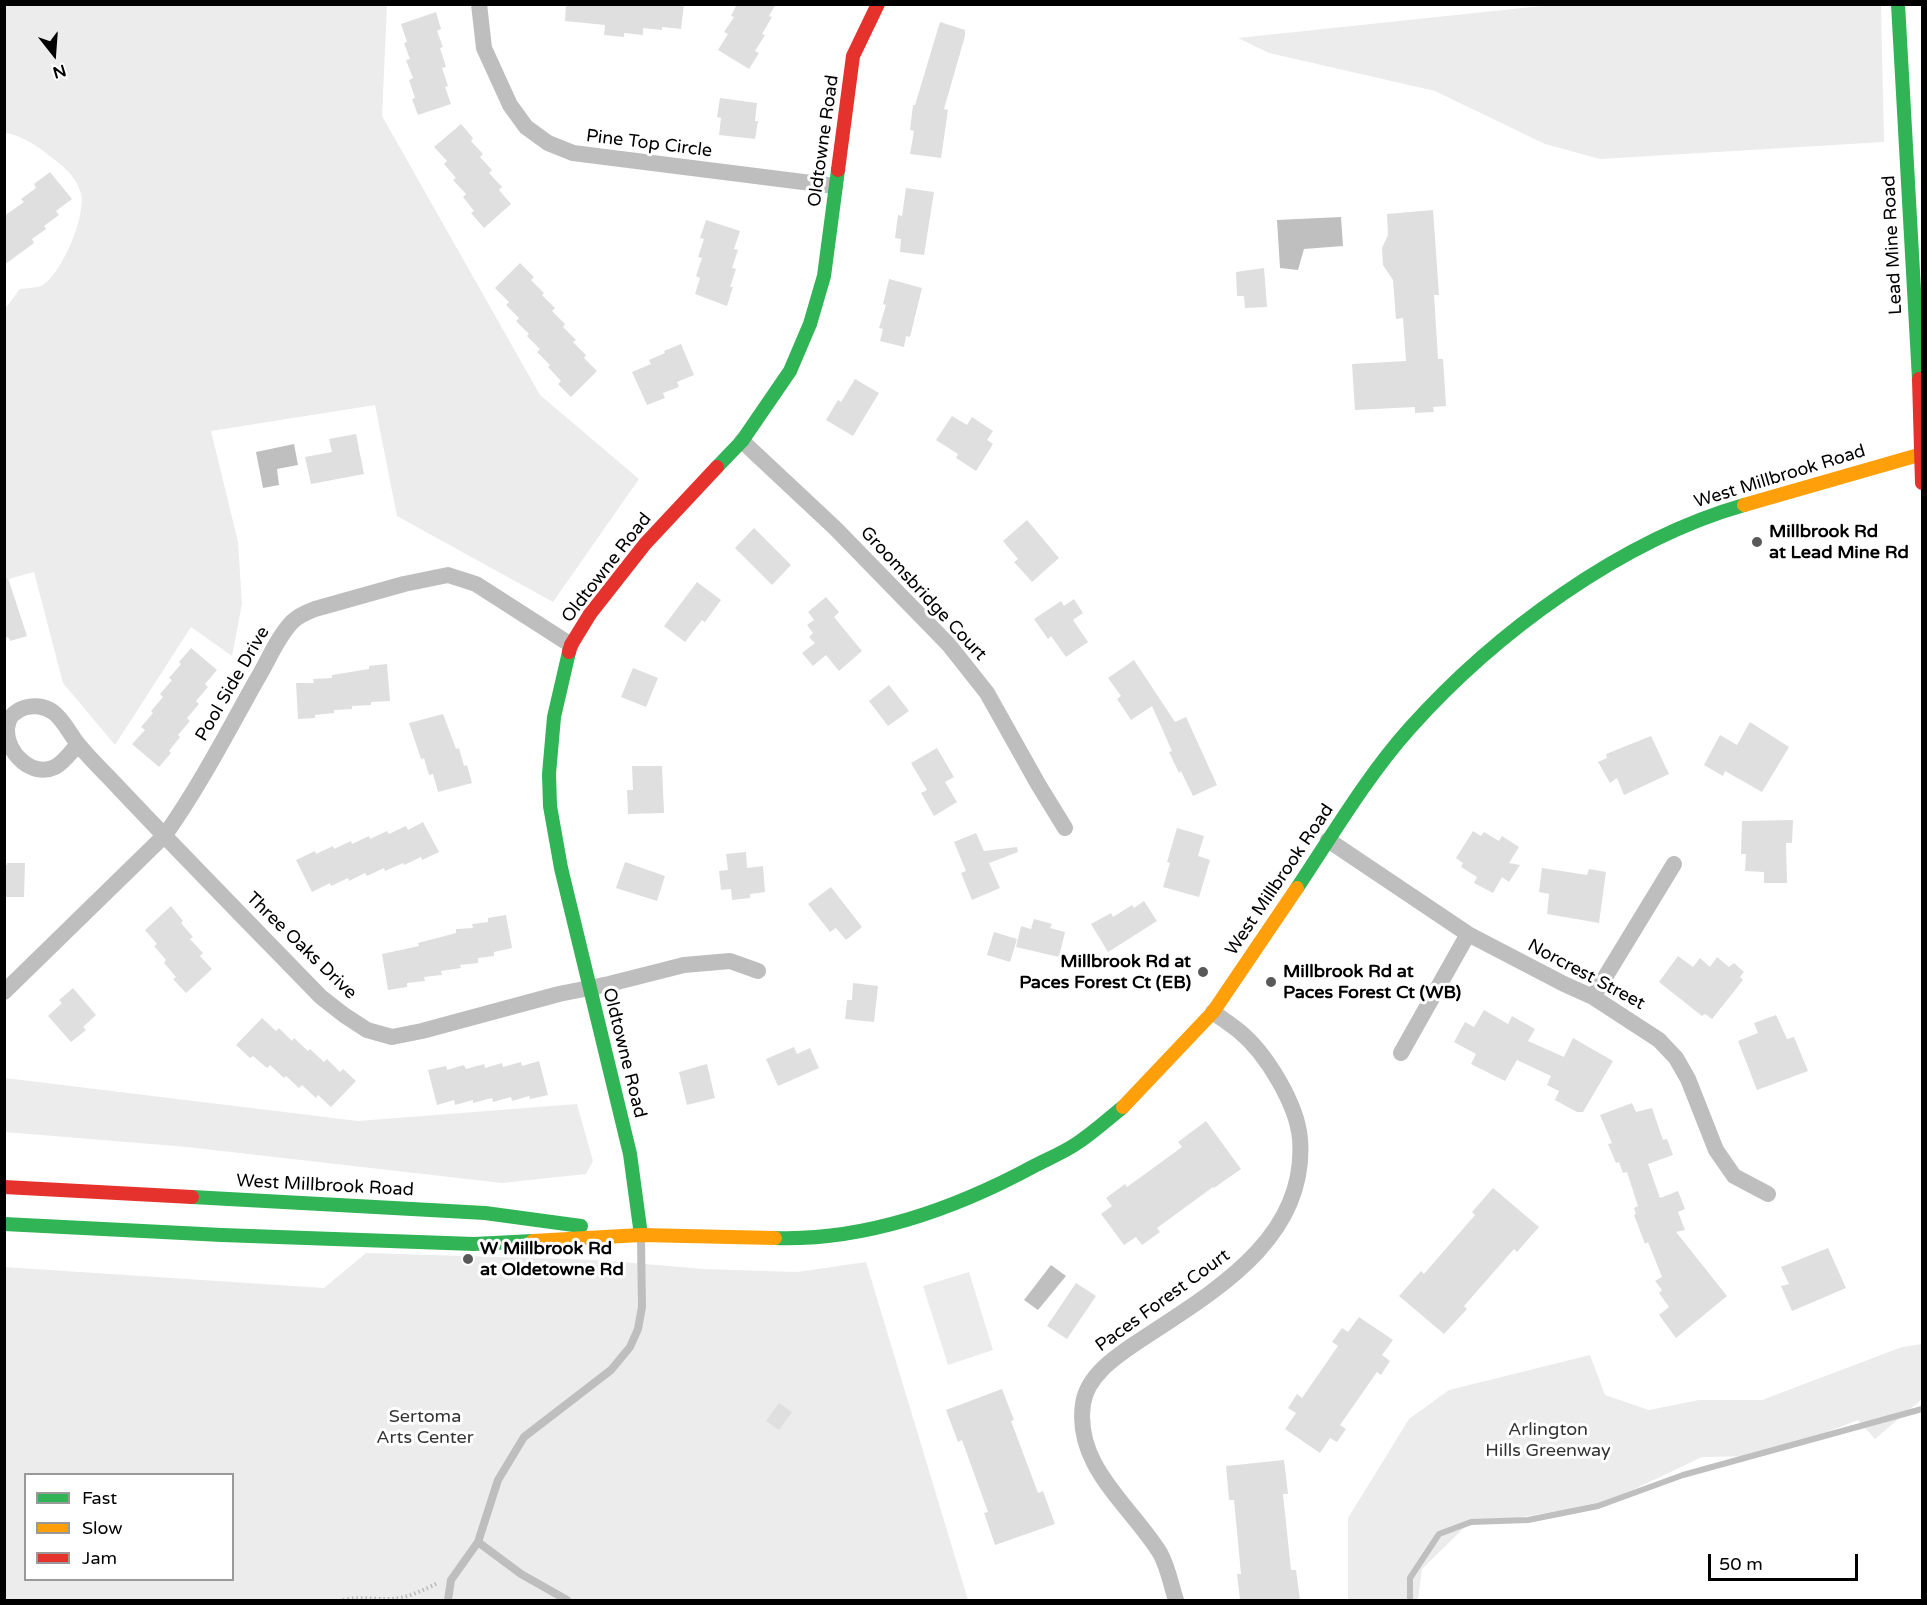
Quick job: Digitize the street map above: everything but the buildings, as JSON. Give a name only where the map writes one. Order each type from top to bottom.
[{"type":"main road","name":"Oldtowne Road","points":[[641,1235],[630,1154],[561,868],[550,806],[549,774],[554,717],[571,645],[590,614],[645,544],[742,441],[790,371],[810,324],[824,276],[853,56],[878,4]]},
{"type":"main road","name":"Lead Mine Road","points":[[1898,4],[1923,483]]},
{"type":"main road","name":"West Millbrook Road","points":[[4,1224],[474,1244],[641,1235],[799,1239],[877,1228],[932,1212],[998,1186],[1076,1144],[1125,1105],[1213,1012],[1379,766],[1410,728],[1473,664],[1573,586],[1650,543],[1719,512],[1922,454]]},
{"type":"main road","name":"West Millbrook Road","points":[[4,1187],[485,1213],[641,1235]]},
{"type":"street","name":"Pine Top Circle","points":[[479,4],[484,48],[504,93],[526,127],[548,143],[573,153],[835,186]]},
{"type":"street","name":"Groomsbridge Court","points":[[742,441],[835,528],[949,645],[987,693],[1065,828]]},
{"type":"street","name":"Pool Side Drive","points":[[4,993],[165,836],[179,816],[277,643],[293,621],[303,614],[404,584],[448,575],[476,584],[571,645]]},
{"type":"street","name":"Three Oaks Drive","points":[[78,744],[321,997],[368,1030],[392,1037],[422,1031],[504,1008],[684,965],[730,961],[758,971]]},
{"type":"street","name":"Norcrest Street","points":[[1328,840],[1468,934],[1593,997],[1659,1040],[1676,1058],[1688,1079],[1716,1150],[1734,1176],[1768,1194]]},
{"type":"street","points":[[1593,997],[1674,864]]},
{"type":"street","points":[[1401,1053],[1468,934]]},
{"type":"street","name":"Paces Forest Court","points":[[1176,1600],[1162,1556],[1148,1535],[1118,1500],[1098,1469],[1086,1442],[1082,1415],[1087,1389],[1101,1371],[1122,1353],[1222,1285],[1244,1266],[1264,1244],[1292,1201],[1301,1158],[1299,1129],[1289,1100],[1270,1067],[1240,1032],[1213,1012]]},
{"type":"lane","points":[[448,1600],[451,1580],[478,1542],[498,1480],[524,1437],[611,1370],[630,1347],[638,1329],[642,1307],[641,1235]]},
{"type":"lane","points":[[478,1542],[520,1574],[567,1600]]},
{"type":"path","points":[[343,1600],[394,1599],[451,1580]]},
{"type":"green space","points":[[5,5],[387,5],[382,116],[540,395],[639,479],[553,602],[397,516],[375,405],[211,431],[238,542],[242,604],[232,656],[191,627],[115,745],[63,683],[34,572],[5,580],[4,310],[20,289],[43,285],[58,269],[71,243],[82,204],[79,187],[65,169],[34,145],[5,133]]},
{"type":"green space","points":[[1551,5],[1881,5],[1884,142],[1600,159],[1545,144],[1435,91],[1269,53],[1238,38]]},
{"type":"green space","points":[[5,1078],[358,1121],[577,1104],[593,1161],[586,1174],[502,1183],[187,1147],[5,1132]]},
{"type":"green space","name":"Sertoma Arts Center","points":[[366,1253],[598,1260],[704,1269],[797,1272],[866,1262],[968,1600],[5,1600],[4,1267],[324,1288]]},
{"type":"green space","points":[[969,1272],[993,1350],[948,1365],[923,1286]]},
{"type":"green space","name":"Arlington Hills Greenway","points":[[1922,1344],[1922,1399],[1875,1439],[1858,1420],[1764,1456],[1702,1457],[1603,1504],[1466,1526],[1422,1569],[1418,1600],[1348,1600],[1348,1518],[1409,1419],[1449,1390],[1590,1355],[1605,1395],[1649,1410],[1699,1400],[1762,1400],[1902,1347]]},
{"type":"shaded area","points":[[1341,217],[1343,246],[1304,249],[1298,270],[1280,268],[1277,220]]},
{"type":"shaded area","points":[[294,444],[298,465],[277,469],[279,485],[263,488],[256,452]]},
{"type":"shaded area","points":[[1051,1265],[1066,1276],[1038,1310],[1024,1300]]},
{"type":"waterway","points":[[1410,1600],[1410,1578],[1439,1534],[1471,1522],[1528,1520],[1598,1506],[1683,1475],[1922,1409]]},
{"type":"traffic: fast","points":[[1898,4],[1919,379]]},
{"type":"traffic: fast","points":[[717,467],[742,441],[790,371],[810,324],[824,276],[838,170]]},
{"type":"traffic: fast","points":[[1297,888],[1394,746],[1481,658],[1563,594],[1607,566],[1652,541],[1698,521],[1744,505]]},
{"type":"traffic: fast","points":[[569,652],[554,717],[549,774],[550,806],[561,868],[630,1154],[641,1235]]},
{"type":"traffic: fast","points":[[775,1238],[843,1234],[877,1228],[943,1208],[1006,1181],[1067,1150],[1123,1107]]},
{"type":"traffic: fast","points":[[192,1197],[485,1213],[581,1226]]},
{"type":"traffic: fast","points":[[4,1224],[474,1244],[533,1241]]},
{"type":"traffic: slow","points":[[1744,505],[1922,454]]},
{"type":"traffic: slow","points":[[1123,1107],[1213,1012],[1297,888]]},
{"type":"traffic: slow","points":[[533,1241],[641,1235],[775,1238]]},
{"type":"traffic: jam","points":[[838,170],[853,56],[878,4]]},
{"type":"traffic: jam","points":[[1919,379],[1922,483]]},
{"type":"traffic: jam","points":[[569,652],[590,614],[645,544],[717,467]]},
{"type":"traffic: jam","points":[[4,1187],[192,1197]]},
{"type":"place","name":"Millbrook Rd at Lead Mine Rd","points":[[1757,542]]},
{"type":"place","name":"Millbrook Rd at Paces Forest Ct (EB)","points":[[1203,972]]},
{"type":"place","name":"Millbrook Rd at Paces Forest Ct (WB)","points":[[1271,982]]},
{"type":"place","name":"W Millbrook Rd at Oldetowne Rd","points":[[468,1259]]}]
